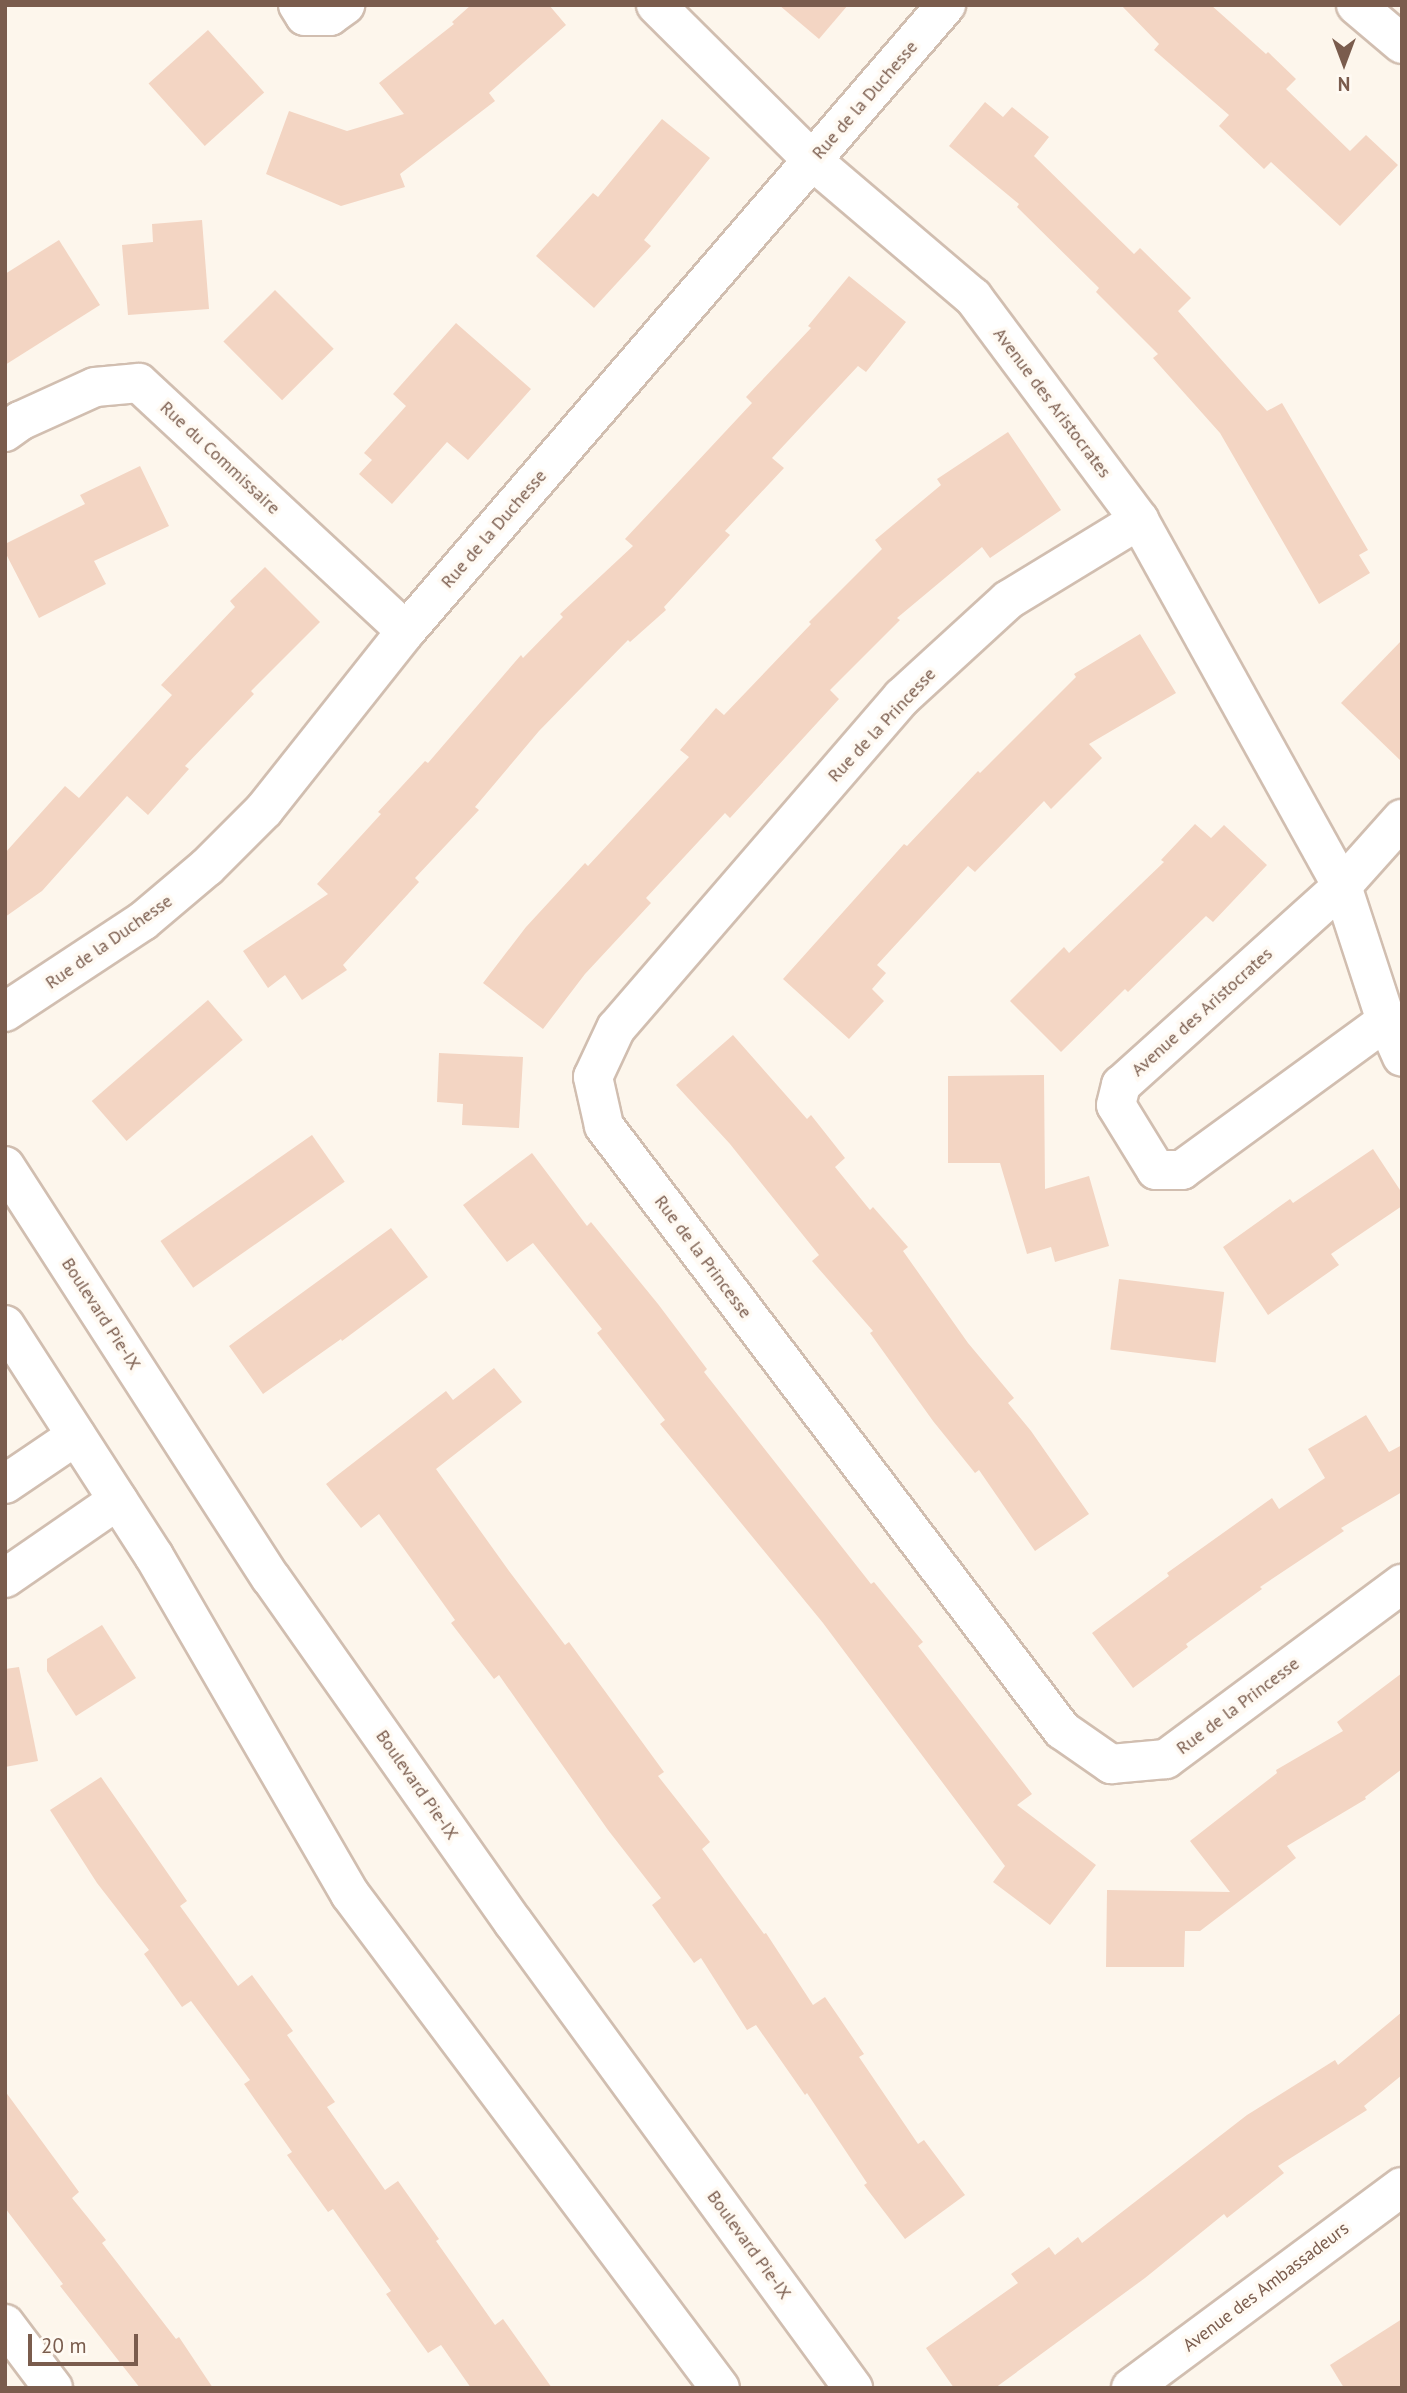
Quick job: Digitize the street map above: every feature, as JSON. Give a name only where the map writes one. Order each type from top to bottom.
[{"type":"street","points":[[298,5],[304,16],[330,16],[345,5]]},
{"type":"street","name":"Avenue des Aristocrates","points":[[656,5],[813,161],[973,297],[1139,520],[1342,886],[1386,1021],[1402,1057]]},
{"type":"street","name":"Rue de la Duchesse","points":[[5,1012],[143,921],[207,867],[292,778],[406,631],[946,5]]},
{"type":"street","points":[[1356,5],[1402,44]]},
{"type":"street","name":"Rue du Commissaire","points":[[5,432],[20,421],[95,387],[139,383],[406,631]]},
{"type":"street","name":"Rue de la Princesse","points":[[1139,520],[1009,600],[902,697],[616,1028],[593,1077],[604,1126],[1062,1730],[1111,1764],[1166,1759],[1402,1584]]},
{"type":"street","points":[[1342,886],[1402,818]]},
{"type":"street","name":"Avenue des Aristocrates","points":[[1342,886],[1121,1085],[1116,1105],[1156,1170],[1182,1170],[1386,1021]]},
{"type":"street","name":"Boulevard Pie-IX","points":[[5,1166],[278,1589],[513,1922],[853,2388]]},
{"type":"street","points":[[5,1325],[118,1500],[350,1894],[720,2388]]},
{"type":"street","points":[[5,1484],[76,1436]]},
{"type":"street","points":[[5,1578],[118,1500]]},
{"type":"street","name":"Avenue des Ambassadeurs","points":[[1131,2388],[1402,2187]]},
{"type":"street","points":[[5,2324],[53,2388]]},
{"type":"building","points":[[471,5],[549,5],[566,25],[489,93],[495,101],[400,174],[405,187],[341,206],[266,174],[289,111],[347,131],[404,114],[379,83],[454,24],[452,22]]},
{"type":"building","points":[[779,5],[848,5],[819,39]]},
{"type":"building","points":[[1121,5],[1211,5],[1296,79],[1286,89],[1350,151],[1366,135],[1398,165],[1340,226],[1271,162],[1264,169],[1219,126],[1229,115],[1154,50],[1159,44]]},
{"type":"building","points":[[208,30],[264,92],[205,146],[149,84]]},
{"type":"building","points":[[985,102],[1003,117],[1012,107],[1049,137],[1034,156],[1134,254],[1140,248],[1191,298],[1178,311],[1267,411],[1282,403],[1368,550],[1359,555],[1370,573],[1319,604],[1220,433],[1153,358],[1158,354],[1096,292],[1099,288],[1017,207],[1019,204],[949,146]]},
{"type":"building","points":[[662,119],[710,158],[644,240],[651,246],[594,308],[536,256],[593,193],[598,197]]},
{"type":"building","points":[[202,220],[209,309],[128,315],[122,245],[153,242],[152,224]]},
{"type":"building","points":[[59,240],[100,305],[5,365],[5,274]]},
{"type":"building","points":[[849,276],[906,322],[866,372],[858,366],[772,458],[784,468],[725,531],[730,535],[664,607],[666,610],[630,642],[628,640],[539,731],[475,807],[479,810],[415,878],[419,882],[343,965],[347,970],[302,1000],[285,975],[268,988],[243,951],[328,894],[317,884],[381,814],[378,812],[425,761],[428,763],[521,655],[523,658],[563,617],[560,614],[633,546],[625,539],[752,403],[746,397],[811,328],[808,326]]},
{"type":"building","points":[[275,290],[334,349],[282,400],[223,342]]},
{"type":"building","points":[[456,323],[531,389],[468,460],[447,442],[392,504],[359,474],[372,460],[364,453],[406,406],[393,394]]},
{"type":"building","points":[[1008,432],[1061,510],[990,558],[982,547],[897,618],[900,620],[830,690],[839,699],[730,818],[725,813],[646,898],[651,903],[585,974],[543,1029],[483,983],[526,927],[585,863],[588,866],[689,757],[680,750],[716,708],[724,715],[811,624],[809,622],[882,549],[875,540],[941,485],[937,479]]},
{"type":"building","points":[[140,466],[169,526],[94,561],[106,584],[39,618],[5,552],[5,544],[85,504],[80,495]]},
{"type":"building","points":[[265,567],[320,622],[251,691],[254,694],[185,766],[189,769],[148,815],[127,796],[42,891],[5,917],[5,853],[65,786],[79,798],[172,695],[161,685],[235,607],[230,601]]},
{"type":"building","points":[[1140,634],[1176,693],[1089,744],[1102,758],[1051,809],[1044,801],[975,872],[968,866],[877,965],[886,973],[872,989],[884,1001],[849,1039],[783,979],[904,844],[907,846],[978,771],[980,773],[1076,677],[1074,674]]},
{"type":"building","points":[[1402,640],[1402,762],[1341,703]]},
{"type":"building","points":[[1195,824],[1211,838],[1224,825],[1267,865],[1213,922],[1206,916],[1128,992],[1125,989],[1061,1052],[1010,1001],[1064,947],[1069,953],[1164,862],[1161,860]]},
{"type":"building","points":[[208,1000],[243,1040],[127,1141],[92,1101]]},
{"type":"building","points":[[733,1035],[807,1119],[811,1115],[845,1158],[835,1167],[870,1210],[873,1207],[908,1247],[903,1251],[968,1343],[1014,1398],[1008,1403],[1089,1514],[1035,1551],[979,1470],[975,1473],[933,1421],[870,1333],[873,1331],[812,1261],[819,1255],[730,1144],[676,1085]]},
{"type":"building","points":[[439,1053],[523,1057],[519,1128],[462,1125],[463,1104],[437,1102]]},
{"type":"building","points":[[1044,1075],[1045,1189],[1089,1176],[1109,1246],[1055,1262],[1051,1247],[1027,1254],[1000,1163],[948,1163],[948,1076]]},
{"type":"building","points":[[312,1135],[345,1182],[193,1288],[160,1241]]},
{"type":"building","points":[[1373,1149],[1402,1193],[1402,1206],[1331,1254],[1339,1265],[1268,1315],[1223,1247],[1290,1199],[1293,1203]]},
{"type":"building","points":[[532,1153],[587,1226],[591,1222],[658,1304],[707,1369],[704,1372],[871,1584],[874,1582],[923,1642],[918,1646],[1032,1794],[1017,1805],[1096,1865],[1050,1925],[993,1882],[1005,1866],[823,1623],[660,1424],[665,1420],[597,1333],[602,1329],[533,1243],[507,1262],[463,1205]]},
{"type":"building","points":[[391,1228],[428,1277],[342,1341],[341,1339],[263,1394],[229,1346]]},
{"type":"building","points":[[1119,1279],[1224,1292],[1216,1362],[1110,1349]]},
{"type":"building","points":[[494,1368],[522,1402],[436,1469],[509,1571],[565,1645],[569,1642],[664,1772],[658,1776],[710,1842],[702,1849],[764,1934],[766,1933],[813,2005],[825,1997],[864,2054],[859,2057],[918,2144],[924,2140],[965,2195],[905,2239],[864,2185],[867,2183],[807,2093],[805,2095],[756,2025],[747,2030],[701,1958],[694,1963],[652,1905],[661,1898],[608,1830],[499,1675],[494,1679],[451,1623],[455,1620],[379,1514],[361,1528],[326,1484],[446,1391],[453,1400]]},
{"type":"building","points":[[1366,1415],[1389,1452],[1402,1445],[1402,1492],[1341,1528],[1344,1531],[1260,1587],[1262,1589],[1186,1644],[1188,1647],[1133,1688],[1092,1633],[1169,1576],[1167,1573],[1272,1498],[1279,1509],[1325,1478],[1308,1449]]},
{"type":"building","points":[[102,1625],[136,1678],[76,1716],[47,1671],[47,1659]]},
{"type":"building","points":[[19,1667],[38,1761],[5,1767],[5,1669]]},
{"type":"building","points":[[1402,1673],[1402,1769],[1365,1797],[1366,1799],[1287,1846],[1296,1858],[1200,1931],[1185,1931],[1184,1967],[1106,1967],[1107,1890],[1230,1892],[1190,1841],[1277,1773],[1276,1770],[1343,1731],[1337,1722]]},
{"type":"building","points":[[101,1777],[187,1901],[180,1906],[238,1986],[252,1975],[293,2031],[287,2035],[335,2102],[327,2107],[385,2190],[398,2181],[495,2325],[503,2319],[552,2388],[471,2388],[441,2345],[428,2353],[386,2294],[391,2291],[333,2209],[328,2212],[287,2155],[292,2152],[244,2084],[250,2080],[191,2001],[182,2007],[144,1954],[149,1950],[97,1883],[50,1810]]},
{"type":"building","points":[[1402,2012],[1402,2075],[1364,2106],[1367,2110],[1278,2166],[1284,2173],[1227,2218],[1224,2214],[1145,2278],[995,2388],[954,2388],[926,2348],[1018,2283],[1011,2274],[1049,2247],[1055,2255],[1078,2237],[1082,2243],[1247,2115],[1335,2060],[1338,2065]]},
{"type":"building","points":[[5,2091],[79,2192],[72,2198],[106,2240],[102,2243],[176,2339],[179,2337],[213,2388],[140,2388],[60,2286],[63,2284],[5,2208]]},
{"type":"building","points":[[1402,2319],[1402,2388],[1344,2388],[1330,2365]]}]
